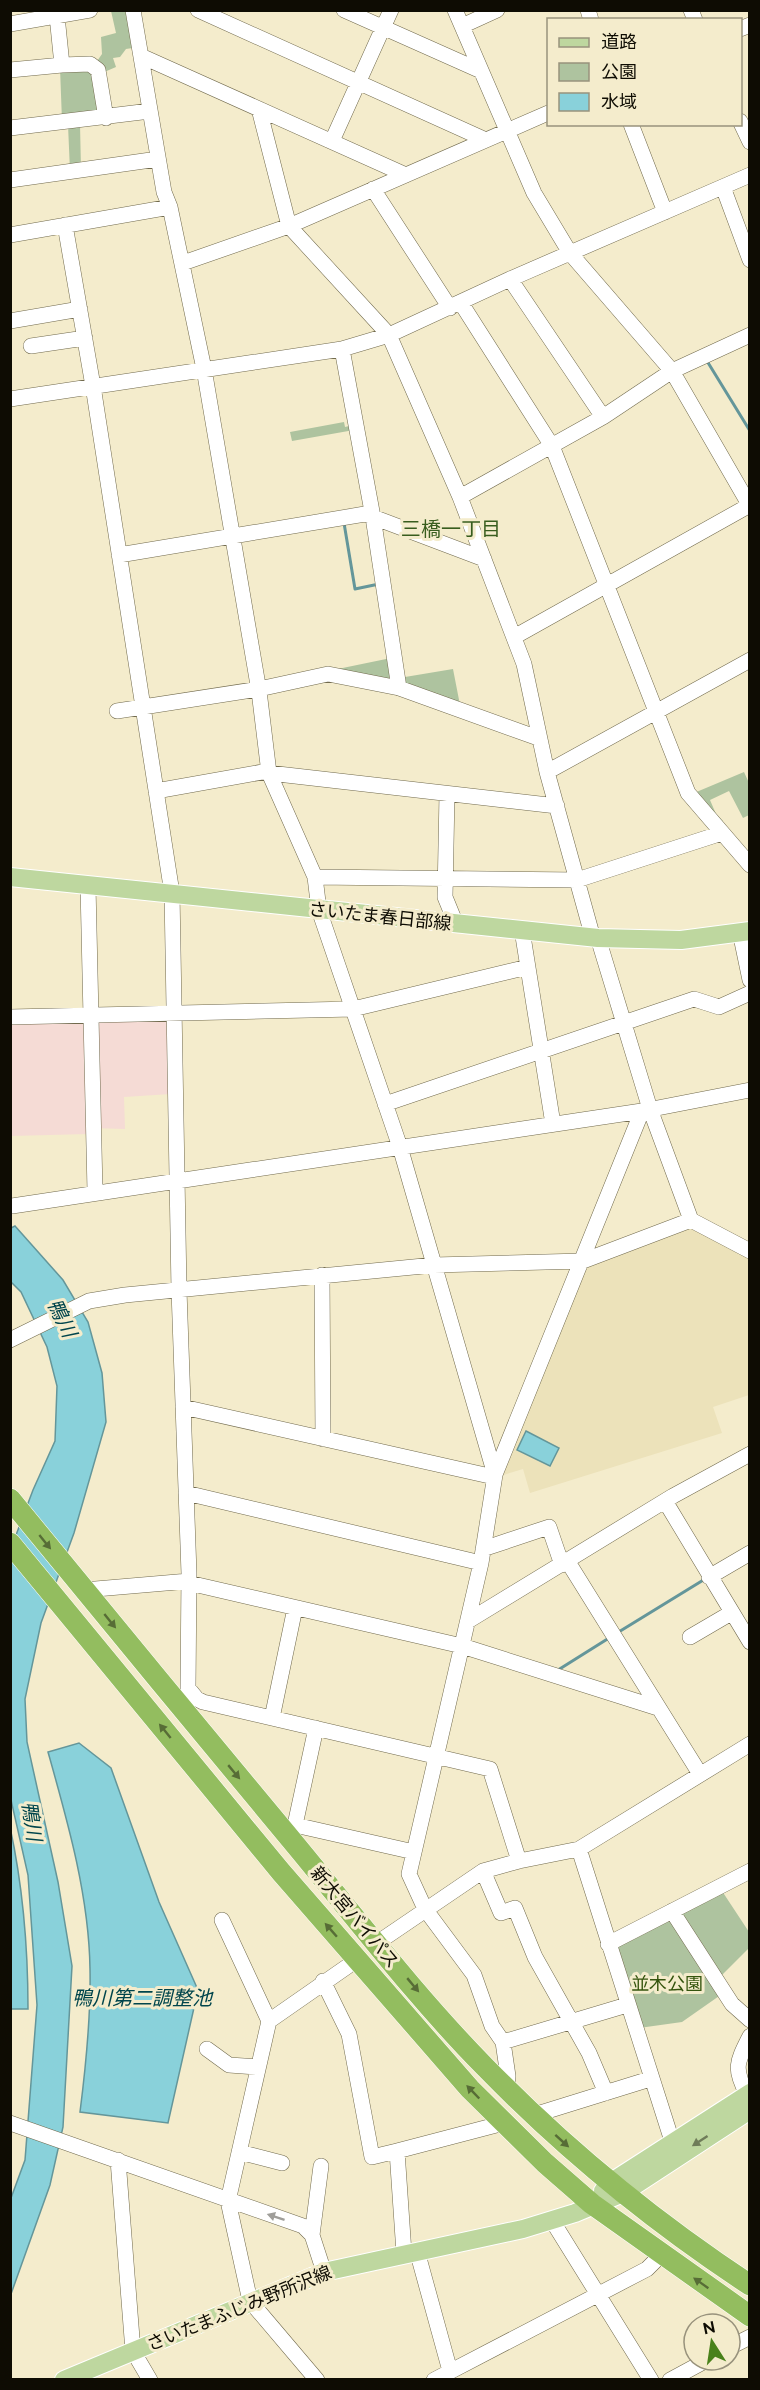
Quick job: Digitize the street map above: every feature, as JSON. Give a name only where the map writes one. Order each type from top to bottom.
[{"type":"highway","name":"新大宮バイパス","points":[[14,1504],[289,1828],[377,1943],[458,2038],[534,2115],[617,2188],[678,2236],[750,2285]]},
{"type":"highway","name":"新大宮バイパス","points":[[10,1544],[400,2011],[504,2123],[592,2204],[750,2316]]},
{"type":"main road","name":"さいたま春日部線","points":[[10,877],[596,938],[681,940],[745,932]]},
{"type":"main road","points":[[617,2188],[672,2141],[749,2099]]},
{"type":"main road","points":[[592,2204],[749,2099]]},
{"type":"main road","name":"さいたまふじみ野所沢線","points":[[64,2379],[324,2272],[553,2222],[592,2204]]},
{"type":"street","points":[[10,24],[90,10]]},
{"type":"street","points":[[133,10],[164,192],[170,207],[183,263],[204,369],[259,689],[269,772],[315,877],[318,910],[400,1147],[494,1477]]},
{"type":"street","points":[[198,10],[486,140]]},
{"type":"street","points":[[344,10],[481,71]]},
{"type":"street","points":[[332,141],[391,10]]},
{"type":"street","points":[[455,10],[505,131],[534,193],[570,253],[672,371],[749,505],[514,638]]},
{"type":"street","points":[[462,26],[497,10]]},
{"type":"street","points":[[57,16],[62,65]]},
{"type":"street","points":[[141,56],[406,175]]},
{"type":"street","points":[[10,70],[90,64],[98,70],[106,118]]},
{"type":"street","points":[[259,109],[289,226],[389,335],[460,497],[524,664],[547,772],[577,880],[624,1024],[646,1110],[691,1220],[750,1251]]},
{"type":"street","points":[[10,128],[150,111]]},
{"type":"street","points":[[183,263],[289,226],[547,113]]},
{"type":"street","points":[[742,123],[750,142]]},
{"type":"street","points":[[632,126],[665,212]]},
{"type":"street","points":[[10,180],[158,159]]},
{"type":"street","points":[[10,399],[342,349],[389,335],[510,279],[750,175]]},
{"type":"street","points":[[723,187],[750,260]]},
{"type":"street","points":[[373,189],[552,446],[688,792],[750,865]]},
{"type":"street","points":[[10,235],[170,207]]},
{"type":"street","points":[[65,225],[93,386],[172,893],[176,1180],[189,1582],[188,1688],[197,1699],[203,1702],[490,1768],[519,1861]]},
{"type":"street","points":[[510,279],[603,417]]},
{"type":"street","points":[[10,321],[80,309]]},
{"type":"street","points":[[460,497],[603,417],[672,371],[750,336]]},
{"type":"street","points":[[31,346],[85,338]]},
{"type":"street","points":[[342,349],[373,517],[399,688]]},
{"type":"street","points":[[118,555],[365,514],[484,559]]},
{"type":"street","points":[[547,772],[750,660]]},
{"type":"street","points":[[117,711],[259,689],[328,674],[399,688],[538,738]]},
{"type":"street","points":[[156,791],[269,772],[557,806]]},
{"type":"street","points":[[447,794],[445,897],[456,924]]},
{"type":"street","points":[[315,877],[577,880],[722,833]]},
{"type":"street","points":[[88,886],[95,1191]]},
{"type":"street","points":[[522,930],[553,1124]]},
{"type":"street","points":[[745,932],[750,980]]},
{"type":"street","points":[[10,1017],[353,1009],[528,968]]},
{"type":"street","points":[[385,1104],[694,999],[719,1007],[750,993]]},
{"type":"street","points":[[12,1206],[95,1191],[646,1110],[750,1090]]},
{"type":"street","points":[[507,2089],[508,2076],[503,2042],[492,2026],[474,1975],[425,1909],[409,1874],[482,1556],[494,1477],[646,1110]]},
{"type":"street","points":[[10,1340],[90,1301],[434,1265],[583,1261],[691,1220]]},
{"type":"street","points":[[322,1275],[323,1438]]},
{"type":"street","points":[[183,1407],[494,1477]]},
{"type":"street","points":[[468,1621],[665,1501],[750,1454]]},
{"type":"street","points":[[186,1494],[482,1556],[549,1527],[565,1563],[700,1774]]},
{"type":"street","points":[[665,1501],[750,1642]]},
{"type":"street","points":[[709,1577],[750,1553]]},
{"type":"street","points":[[79,1583],[189,1582],[462,1646],[658,1708]]},
{"type":"street","points":[[272,1718],[295,1608]]},
{"type":"street","points":[[690,1637],[731,1613]]},
{"type":"street","points":[[316,1728],[289,1828],[414,1852]]},
{"type":"street","points":[[377,1943],[483,1871],[579,1849],[750,1744]]},
{"type":"street","points":[[579,1849],[650,2079],[672,2141]]},
{"type":"street","points":[[483,1871],[501,1913],[515,1908],[535,1957],[590,2053],[606,2093]]},
{"type":"street","points":[[608,1944],[749,1873]]},
{"type":"street","points":[[672,1911],[732,2004],[750,2020]]},
{"type":"street","points":[[222,1920],[268,2021],[228,2201],[250,2301],[317,2379]]},
{"type":"street","points":[[268,2021],[323,1981],[348,1966]]},
{"type":"street","points":[[323,1981],[349,2034],[372,2157],[504,2123]]},
{"type":"street","points":[[503,2042],[627,2005]]},
{"type":"street","points":[[749,2099],[737,2077],[736,2067],[750,2037]]},
{"type":"street","points":[[207,2049],[229,2065],[258,2067]]},
{"type":"street","points":[[534,2115],[650,2079]]},
{"type":"street","points":[[12,2125],[303,2226],[312,2235]]},
{"type":"street","points":[[397,2151],[411,2252],[450,2371]]},
{"type":"street","points":[[239,2152],[282,2163]]},
{"type":"street","points":[[118,2160],[134,2351],[150,2379]]},
{"type":"street","points":[[321,2166],[312,2235],[324,2272]]},
{"type":"street","points":[[553,2222],[597,2296],[651,2379]]},
{"type":"street","points":[[434,2379],[647,2269],[662,2255]]},
{"type":"street","points":[[670,2379],[684,2372]]},
{"type":"shaded area","points":[[170,1019],[171,1094],[124,1097],[125,1129],[90,1128],[89,1134],[11,1136],[10,1022]]},
{"type":"shaded area","points":[[695,1227],[749,1254],[749,1395],[713,1407],[722,1433],[530,1493],[523,1469],[497,1477],[581,1269],[591,1261]]},
{"type":"green space","points":[[111,11],[132,11],[139,47],[126,49],[120,57],[113,58],[116,67],[102,73],[95,64],[102,54],[101,37],[116,33]]},
{"type":"green space","points":[[60,68],[93,71],[100,110],[62,121]]},
{"type":"green space","points":[[80,124],[81,170],[70,171],[68,125]]},
{"type":"green space","points":[[344,422],[345,427],[353,425],[354,430],[292,441],[290,432]]},
{"type":"green space","points":[[391,658],[395,684],[328,671]]},
{"type":"green space","points":[[453,669],[460,705],[406,686],[405,677]]},
{"type":"green space","points":[[744,772],[749,783],[749,815],[743,818],[729,791],[710,800],[716,814],[723,821],[719,824],[694,793]]},
{"type":"green space","name":"並木公園","points":[[722,1891],[749,1932],[749,1948],[721,1976],[677,1913]]},
{"type":"green space","name":"並木公園","points":[[672,1916],[722,1994],[682,2022],[639,2028],[614,1947]]},
{"type":"water","name":"鴨川","points":[[15,1226],[63,1280],[88,1322],[102,1373],[106,1422],[74,1533],[41,1623],[25,1699],[27,1742],[58,1882],[72,1966],[63,2127],[50,2185],[11,2294],[11,2198],[25,2160],[37,2005],[28,1875],[11,1800],[10,1551],[33,1490],[55,1441],[57,1386],[47,1347],[21,1292],[11,1282],[11,1228]]},
{"type":"water","points":[[526,1431],[559,1448],[550,1466],[517,1450]]},
{"type":"water","name":"鴨川第二調整池","points":[[79,1743],[111,1768],[159,1902],[198,1990],[168,2123],[80,2112],[89,2023],[89,1942],[82,1887],[48,1752]]},
{"type":"water","name":"鴨川第二調整池","points":[[10,1827],[24,1917],[28,2009],[11,2009]]},
{"type":"waterway","points":[[707,361],[750,431]]},
{"type":"waterway","points":[[344,523],[355,589],[379,584]]},
{"type":"waterway","points":[[617,1633],[705,1579]]},
{"type":"waterway","points":[[558,1670],[609,1638]]},
{"type":"district","name":"三橋一丁目","points":[[451,529]]}]
